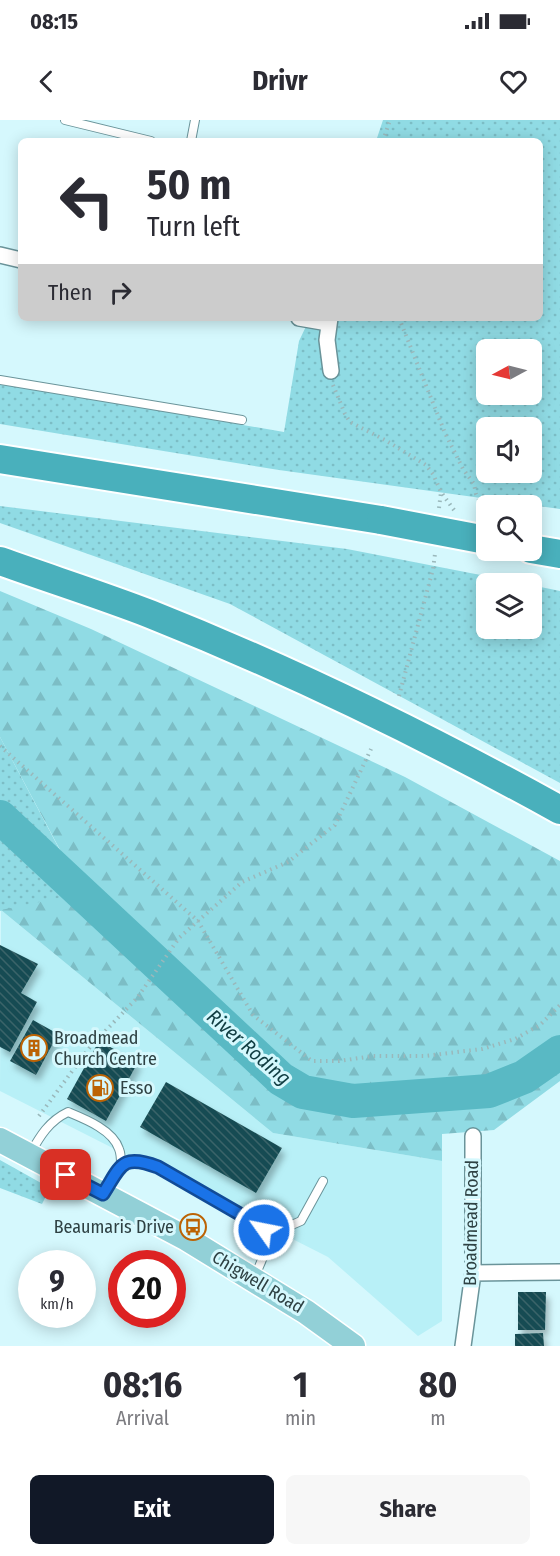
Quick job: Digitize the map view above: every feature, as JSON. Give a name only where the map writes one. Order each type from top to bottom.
[{"type":"highway","points":[[0,459],[381,520],[476,531]]},
{"type":"highway","points":[[542,551],[560,554]]},
{"type":"highway","points":[[0,561],[150,614],[328,690],[485,768],[560,810]]},
{"type":"main road","name":"Chigwell Road","points":[[0,1140],[187,1239],[306,1312],[353,1346]]},
{"type":"street","points":[[0,255],[18,259]]},
{"type":"street","points":[[329,321],[327,340],[332,378]]},
{"type":"street","name":"Broadmead Road","points":[[463,1346],[473,1273],[473,1136]]},
{"type":"street","points":[[473,1273],[560,1272]]},
{"type":"lane","points":[[65,120],[139,138]]},
{"type":"lane","points":[[191,138],[195,120]]},
{"type":"lane","points":[[0,380],[242,420]]},
{"type":"lane","points":[[30,1155],[43,1131],[58,1116],[68,1112],[90,1122],[108,1134],[119,1147],[121,1164],[103,1194]]},
{"type":"lane","points":[[121,1164],[141,1161],[158,1167],[264,1230],[265,1252],[254,1280]]},
{"type":"lane","points":[[266,1236],[301,1221],[323,1181]]},
{"type":"path","points":[[383,138],[390,120]]},
{"type":"path","points":[[400,321],[445,433],[463,469],[474,484],[477,495]]},
{"type":"path","points":[[332,378],[350,422],[426,465],[441,492],[439,514]]},
{"type":"path","points":[[399,696],[433,569],[435,547]]},
{"type":"path","points":[[0,746],[198,921],[252,1015],[312,1061],[339,1061],[372,1056],[425,1056],[482,1049],[515,1039],[540,1025],[560,1005]]},
{"type":"path","points":[[37,1120],[90,1047],[137,998],[179,938],[242,882],[288,862],[335,825],[371,749]]},
{"type":"shaded area","points":[[1,910],[273,1133],[442,1161],[442,1321],[418,1336],[328,1257],[0,1091]]},
{"type":"green space","points":[[383,120],[560,120],[560,509],[542,507],[542,495],[476,495],[476,497],[279,470],[0,424],[0,383],[284,432],[299,341],[309,321],[543,321],[543,138],[377,138]]},
{"type":"green space","points":[[0,506],[347,549],[476,574],[476,639],[542,639],[542,587],[560,591],[560,783],[230,604],[0,523]]},
{"type":"green space","points":[[0,591],[91,629],[405,777],[560,861],[560,1081],[494,1130],[442,1134],[442,1161],[273,1133],[1,910],[83,893],[0,737]]},
{"type":"green space","points":[[0,737],[83,894],[0,911]]},
{"type":"green space","points":[[0,1160],[50,1188],[42,1204],[0,1188]]},
{"type":"building","points":[[0,945],[38,964],[21,993],[37,1002],[10,1052],[0,1047]]},
{"type":"building","name":"Broadmead Church Centre","points":[[33,1020],[58,1034],[36,1075],[10,1061]]},
{"type":"building","points":[[99,1041],[138,1062],[106,1121],[67,1099]]},
{"type":"building","points":[[166,1082],[282,1148],[256,1193],[140,1127]]},
{"type":"building","points":[[518,1292],[546,1292],[545,1330],[518,1330]]},
{"type":"building","points":[[543,1333],[544,1346],[515,1346],[515,1334]]},
{"type":"waterway","name":"River Roding","points":[[0,817],[281,1079],[303,1092],[353,1101],[489,1091],[524,1077],[560,1052]]},
{"type":"place","name":"Broadmead Church Centre","points":[[34,1048]]},
{"type":"place","name":"Esso","points":[[100,1088]]},
{"type":"place","name":"Beaumaris Drive","points":[[193,1227]]},
{"type":"route","points":[[66,1175],[103,1194],[121,1164],[141,1161],[158,1167],[264,1230]]}]
